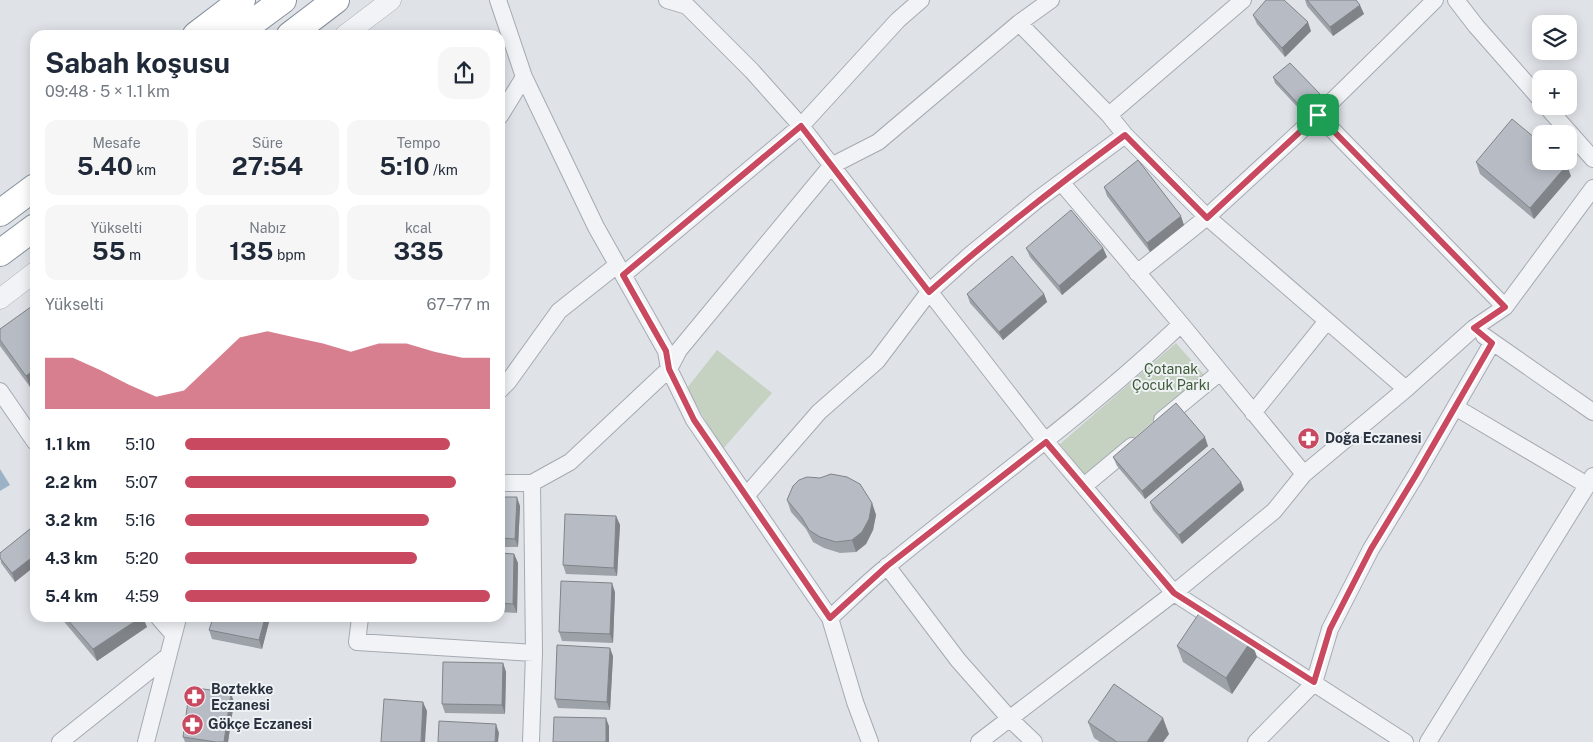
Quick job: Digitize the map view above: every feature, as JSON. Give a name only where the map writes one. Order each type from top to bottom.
[{"type":"highway","points":[[203,30],[242,0]]},
{"type":"highway","points":[[243,30],[283,0]]},
{"type":"highway","points":[[297,30],[336,0]]},
{"type":"highway","points":[[0,213],[30,189]]},
{"type":"highway","points":[[0,253],[30,231]]},
{"type":"street","points":[[364,28],[391,0]]},
{"type":"street","points":[[498,0],[524,77],[596,227],[666,351],[669,369],[694,420],[830,618],[855,702],[870,742]]},
{"type":"street","points":[[667,0],[687,6],[752,71],[801,126],[1046,442],[1174,593],[1405,742]]},
{"type":"street","points":[[505,385],[559,311],[620,270],[801,126],[898,20],[921,0]]},
{"type":"street","points":[[505,483],[532,483],[570,462],[669,369],[679,350],[831,166],[878,142],[1019,23],[1051,0]]},
{"type":"street","points":[[1109,116],[1243,0]]},
{"type":"street","points":[[1137,273],[1207,218],[1318,115],[1435,0]]},
{"type":"street","points":[[1456,0],[1476,26],[1532,90]]},
{"type":"street","points":[[1019,23],[1207,218],[1406,389]]},
{"type":"street","points":[[505,108],[524,77]]},
{"type":"street","points":[[1318,115],[1505,307]]},
{"type":"street","points":[[1554,115],[1593,159]]},
{"type":"street","points":[[746,496],[819,412],[877,361],[929,292],[970,255],[1061,182],[1125,135]]},
{"type":"street","points":[[1061,182],[1304,474]]},
{"type":"street","points":[[979,742],[1174,593],[1274,511],[1304,474],[1406,389],[1474,328],[1505,307],[1593,188]]},
{"type":"street","points":[[0,299],[30,276]]},
{"type":"street","points":[[1253,413],[1327,321]]},
{"type":"street","points":[[830,618],[887,566],[1046,442],[1139,364],[1181,324]]},
{"type":"street","points":[[1474,328],[1492,343],[1593,412]]},
{"type":"street","points":[[1256,742],[1314,682],[1330,629],[1371,549],[1492,343]]},
{"type":"street","points":[[1084,486],[1220,373]]},
{"type":"street","points":[[0,391],[30,435]]},
{"type":"street","points":[[1428,742],[1590,480],[1455,407]]},
{"type":"street","points":[[531,742],[534,653],[532,483]]},
{"type":"street","points":[[887,566],[958,660],[1034,742]]},
{"type":"street","points":[[162,622],[173,634]]},
{"type":"street","points":[[146,742],[177,622]]},
{"type":"street","points":[[360,622],[357,642],[534,653]]},
{"type":"street","points":[[60,742],[168,656]]},
{"type":"green space","name":"Çotanak Çocuk Parkı","points":[[1176,343],[1206,377],[1086,478],[1060,444]]},
{"type":"green space","points":[[717,350],[772,393],[722,450],[687,388]]},
{"type":"water","points":[[0,469],[10,485],[0,491]]},
{"type":"building","points":[[1266,0],[1284,0],[1308,22],[1282,48],[1253,15]]},
{"type":"building","points":[[1307,0],[1356,0],[1360,5],[1330,27]]},
{"type":"building","points":[[1290,63],[1320,94],[1301,107],[1273,77]]},
{"type":"building","points":[[1512,119],[1532,136],[1532,170],[1563,170],[1530,208],[1476,162]]},
{"type":"building","points":[[1138,160],[1181,216],[1147,243],[1104,187]]},
{"type":"building","points":[[1071,210],[1103,248],[1059,286],[1026,248]]},
{"type":"building","points":[[1012,256],[1044,294],[999,332],[967,294]]},
{"type":"building","points":[[30,308],[30,373],[26,376],[0,340],[0,329]]},
{"type":"building","points":[[1176,403],[1205,437],[1142,491],[1113,457]]},
{"type":"building","points":[[1213,448],[1241,482],[1179,535],[1150,502]]},
{"type":"building","points":[[831,474],[847,477],[860,484],[872,503],[869,519],[862,532],[852,540],[836,542],[820,537],[809,530],[787,500],[793,486],[799,480],[807,477],[820,478]]},
{"type":"building","points":[[505,497],[517,497],[515,539],[505,538]]},
{"type":"building","points":[[565,514],[616,516],[614,568],[563,565]]},
{"type":"building","points":[[30,529],[30,559],[12,573],[0,558],[0,553]]},
{"type":"building","points":[[505,553],[514,554],[513,604],[505,603]]},
{"type":"building","points":[[561,581],[612,583],[610,634],[559,632]]},
{"type":"building","points":[[1202,609],[1251,641],[1226,678],[1177,646]]},
{"type":"building","points":[[69,622],[134,622],[93,649]]},
{"type":"building","points":[[212,622],[264,622],[259,640],[209,630]]},
{"type":"building","points":[[557,645],[610,648],[607,702],[555,699]]},
{"type":"building","points":[[443,662],[503,663],[502,705],[442,704]]},
{"type":"building","points":[[1114,684],[1163,718],[1147,742],[1117,742],[1088,722]]},
{"type":"building","points":[[190,687],[231,693],[224,742],[183,737]]},
{"type":"building","points":[[384,699],[423,702],[421,742],[381,742]]},
{"type":"building","points":[[554,717],[606,718],[606,742],[553,742]]},
{"type":"building","points":[[439,721],[496,724],[495,742],[438,742]]},
{"type":"place","name":"Doğa Eczanesi","points":[[1309,438]]},
{"type":"place","name":"Boztekke Eczanesi","points":[[195,697]]},
{"type":"place","name":"Gökçe Eczanesi","points":[[192,724]]},
{"type":"route","points":[[1318,115],[1505,307],[1474,328],[1492,343],[1371,549],[1330,629],[1314,682],[1174,593],[1046,442],[887,566],[830,618],[694,420],[669,369],[666,351],[623,275],[801,126],[929,292],[970,255],[1037,200],[1125,135],[1207,218],[1318,115]]}]
